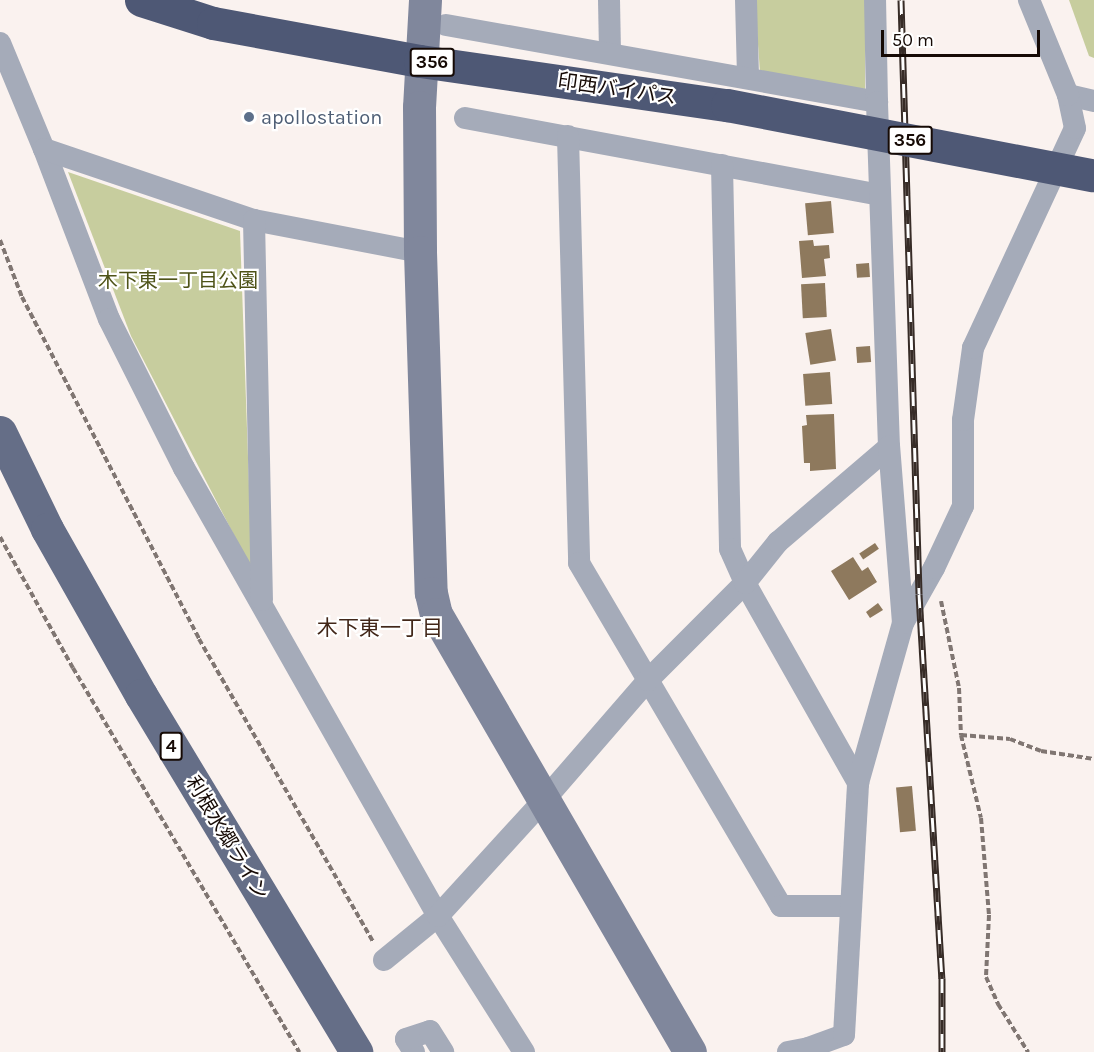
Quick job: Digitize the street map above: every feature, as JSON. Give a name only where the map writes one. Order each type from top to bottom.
[{"type":"highway","name":"印西バイパス","points":[[141,0],[213,23],[420,61],[727,105],[1093,175]]},
{"type":"main road","name":"利根水郷ライン","points":[[0,432],[47,529],[141,695],[356,1052]]},
{"type":"street","points":[[425,0],[420,61],[420,252],[431,592],[436,614],[690,1052]]},
{"type":"street","points":[[609,0],[610,52]]},
{"type":"street","points":[[746,0],[748,78]]},
{"type":"street","points":[[875,0],[879,195],[889,447],[903,623]]},
{"type":"street","points":[[788,1052],[808,1048],[844,1035],[858,783],[903,623],[934,568],[963,506],[963,420],[973,348],[1075,128],[1068,95],[1029,0]]},
{"type":"street","points":[[446,24],[877,102]]},
{"type":"street","points":[[0,43],[44,149],[109,319],[184,468],[438,916],[524,1052]]},
{"type":"street","points":[[1068,95],[1094,100]]},
{"type":"street","points":[[465,118],[879,195]]},
{"type":"street","points":[[568,136],[579,563],[781,906],[850,906]]},
{"type":"street","points":[[44,149],[254,220],[420,252]]},
{"type":"street","points":[[723,165],[730,549],[745,583],[858,783]]},
{"type":"street","points":[[254,220],[262,605]]},
{"type":"street","points":[[384,960],[438,916],[545,799],[648,680],[745,583],[778,542],[889,447]]},
{"type":"street","points":[[414,1052],[406,1039],[430,1031],[444,1052]]},
{"type":"path","points":[[0,240],[22,297],[199,639],[384,960]]},
{"type":"path","points":[[0,537],[73,668],[299,1052]]},
{"type":"path","points":[[934,568],[959,688],[961,735],[981,818],[989,915],[986,976],[998,1004],[1028,1052]]},
{"type":"path","points":[[961,735],[1010,739],[1041,751],[1094,759]]},
{"type":"green space","points":[[755,0],[865,0],[865,89],[760,73]]},
{"type":"green space","points":[[1069,0],[1094,0],[1094,58],[1089,56]]},
{"type":"green space","name":"木下東一丁目公園","points":[[68,172],[240,231],[252,570],[131,336]]},
{"type":"building","points":[[831,201],[834,233],[808,235],[805,203]]},
{"type":"building","points":[[813,240],[814,246],[829,245],[830,258],[824,259],[826,276],[802,278],[799,241]]},
{"type":"building","points":[[869,263],[870,277],[857,278],[856,264]]},
{"type":"building","points":[[825,283],[827,317],[803,318],[801,284]]},
{"type":"building","points":[[831,329],[836,361],[810,365],[805,333]]},
{"type":"building","points":[[870,346],[871,362],[857,363],[856,347]]},
{"type":"building","points":[[830,372],[832,404],[805,406],[803,374]]},
{"type":"building","points":[[834,414],[836,469],[810,471],[810,463],[804,463],[802,426],[807,425],[806,415]]},
{"type":"building","points":[[875,543],[879,549],[863,559],[859,554]]},
{"type":"building","points":[[853,557],[862,571],[868,567],[877,582],[849,600],[831,571]]},
{"type":"building","points":[[878,603],[883,610],[870,618],[866,612]]},
{"type":"building","points":[[912,786],[916,831],[900,832],[896,787]]},
{"type":"railway","points":[[901,0],[919,594],[942,978],[942,1052]]},
{"type":"place","name":"apollostation","points":[[249,117]]},
{"type":"district","name":"木下東一丁目","points":[[380,628]]}]
